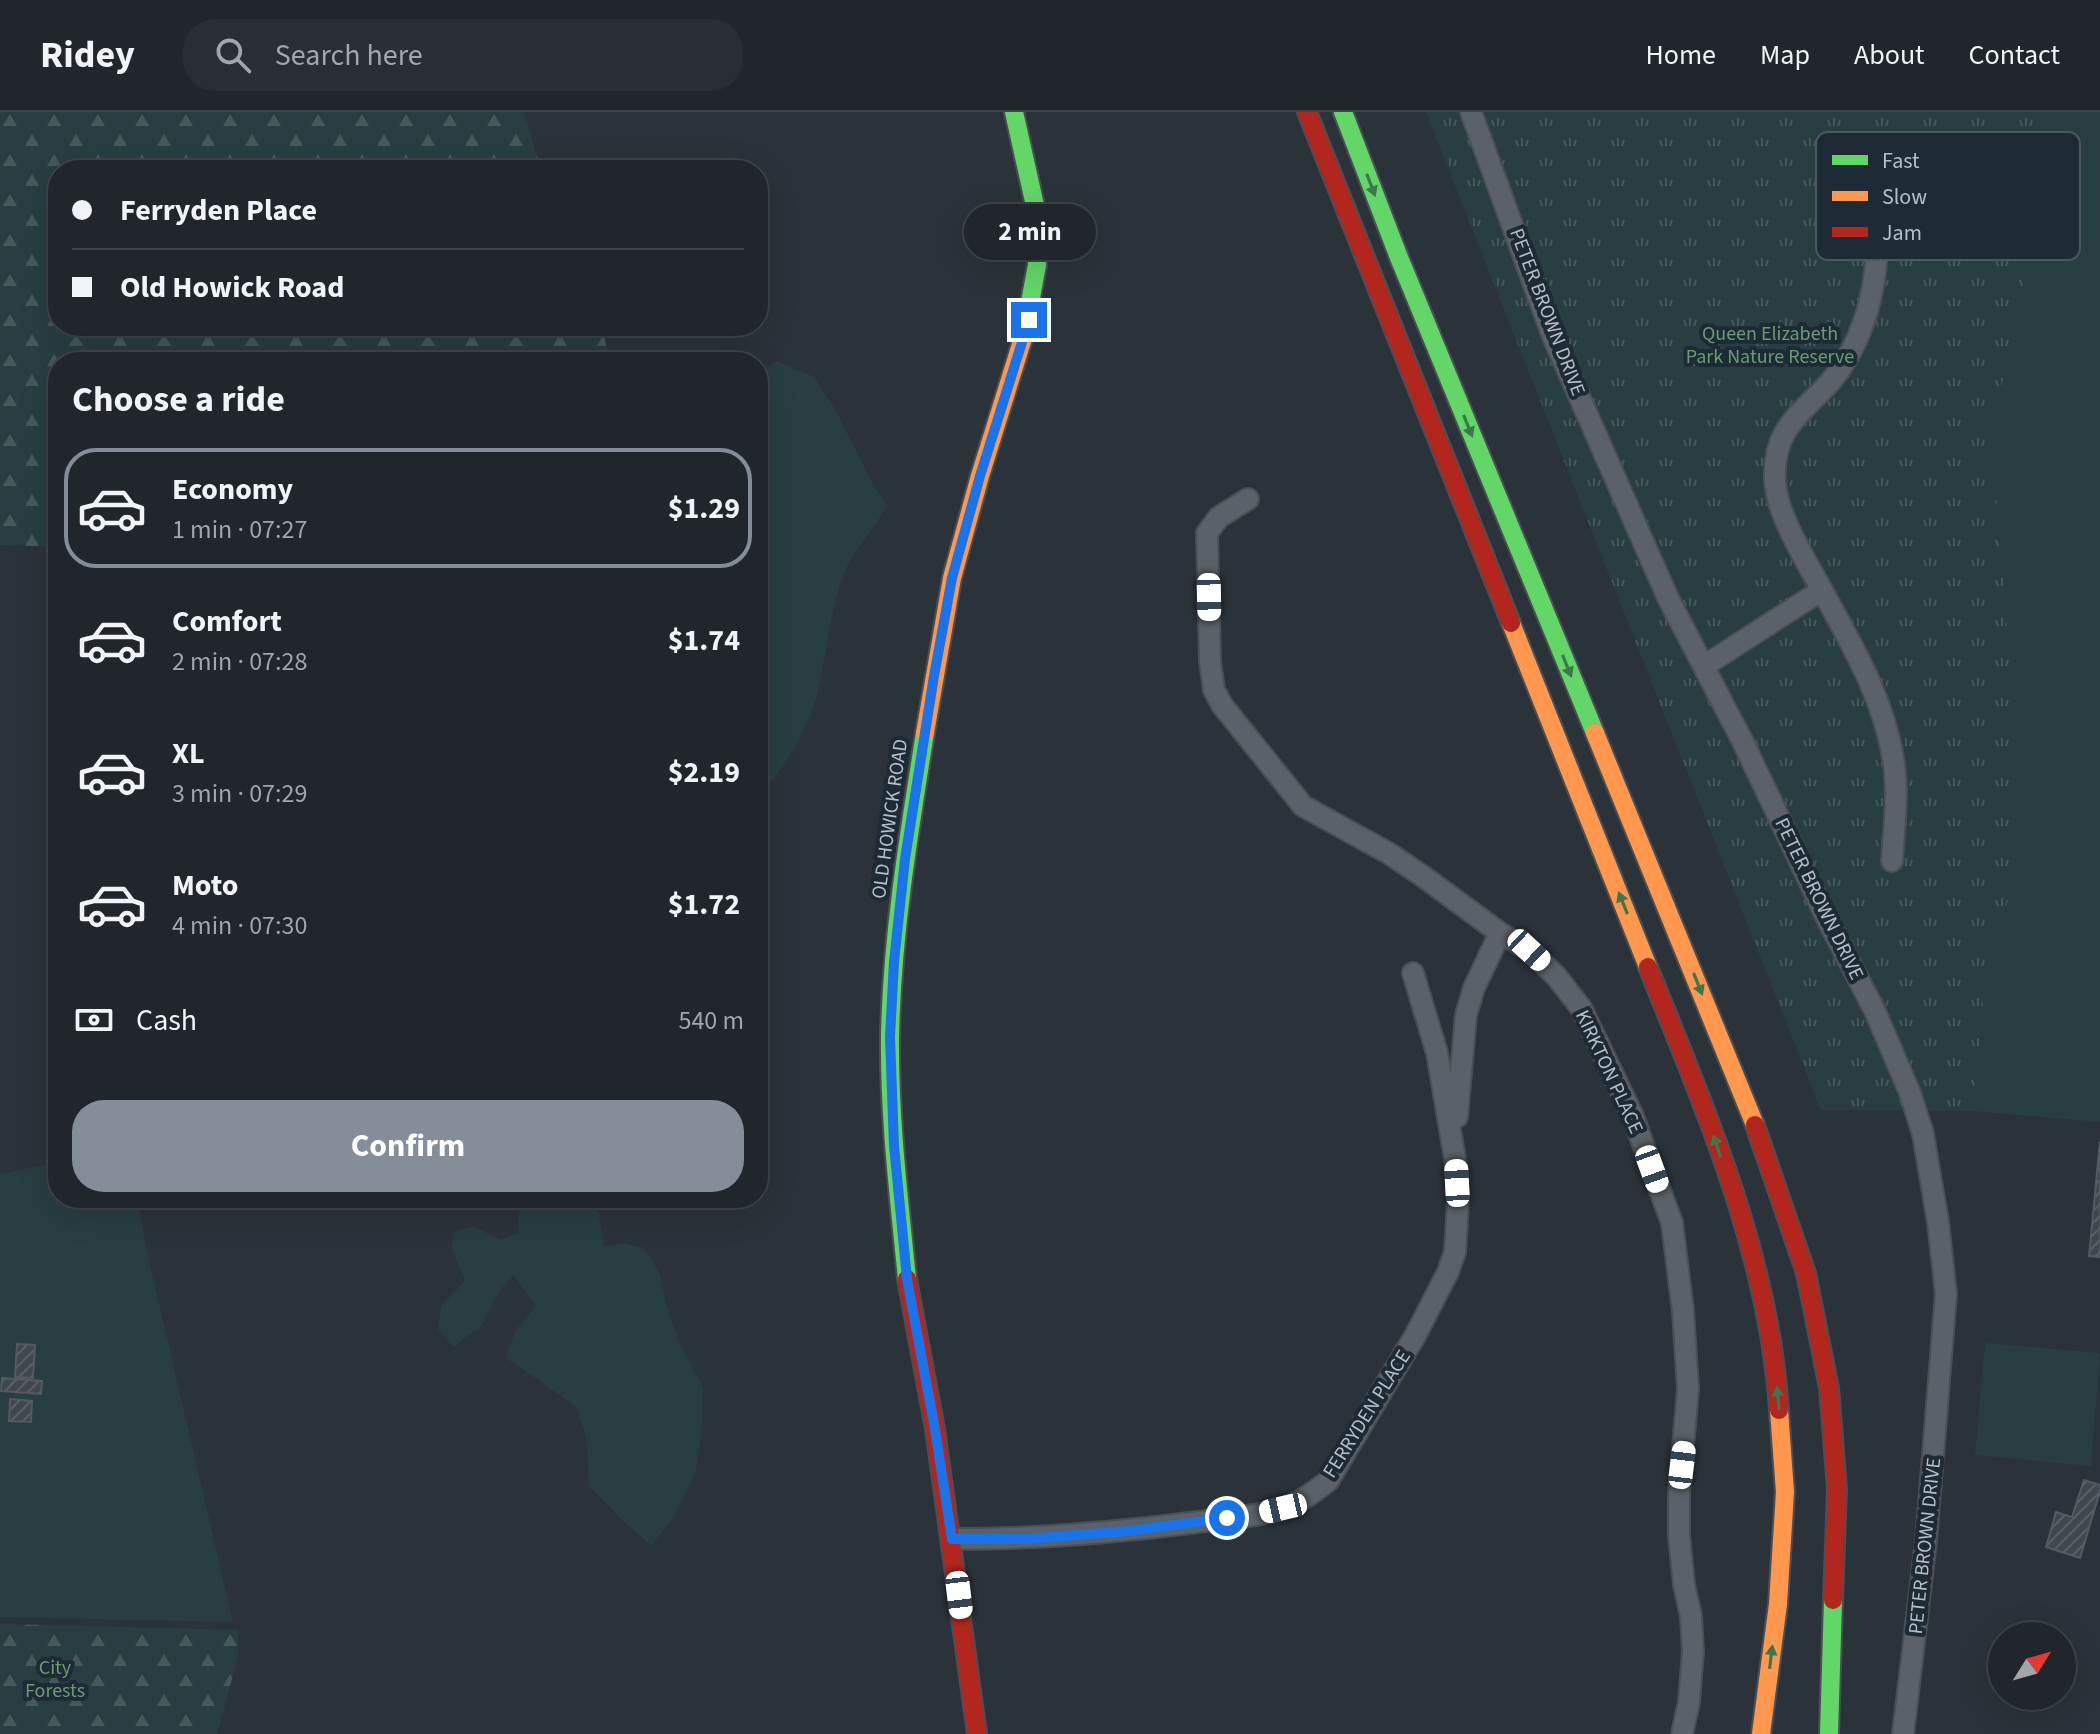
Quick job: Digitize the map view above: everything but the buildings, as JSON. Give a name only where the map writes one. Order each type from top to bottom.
[{"type":"main road","name":"OLD HOWICK ROAD","points":[[977,1734],[952,1539],[907,1279],[894,1146],[890,1037],[905,859],[952,578],[1029,320],[1035,279],[1036,210],[1014,112]]},
{"type":"main road","points":[[1307,112],[1707,1115],[1759,1274],[1778,1391],[1785,1492],[1778,1604],[1761,1734]]},
{"type":"main road","points":[[1343,112],[1404,269],[1747,1103],[1806,1273],[1829,1388],[1837,1489],[1829,1734]]},
{"type":"main road","points":[[1819,1734],[1834,1616]]},
{"type":"street","name":"PETER BROWN DRIVE","points":[[1471,112],[1553,337],[1668,598],[1874,1009],[1910,1093],[1923,1134],[1946,1294],[1927,1526],[1903,1734]]},
{"type":"street","points":[[1876,260],[1870,298],[1850,353],[1838,371],[1797,414],[1782,437],[1776,454],[1775,486],[1783,512],[1868,676],[1883,715],[1894,760],[1892,861]]},
{"type":"street","name":"KIRKTON PLACE","points":[[1248,499],[1219,517],[1207,533],[1210,661],[1214,690],[1222,705],[1303,806],[1390,854],[1459,900],[1556,976],[1581,1008],[1632,1114],[1672,1223],[1683,1311],[1688,1389],[1679,1493],[1679,1535],[1693,1651],[1689,1702],[1682,1734]]},
{"type":"street","points":[[1704,666],[1822,590]]},
{"type":"street","name":"FERRYDEN PLACE","points":[[952,1539],[1027,1539],[1129,1531],[1251,1516],[1309,1497],[1328,1481],[1415,1336],[1455,1252],[1458,1082],[1466,1015],[1474,988],[1500,933]]},
{"type":"street","name":"FERRYDEN PLACE","points":[[1413,973],[1437,1053],[1456,1165]]},
{"type":"green space","points":[[0,112],[524,112],[538,160],[48,160],[48,336],[604,336],[608,352],[48,352],[48,547],[0,545]]},
{"type":"green space","name":"Queen Elizabeth Park Nature Reserve","points":[[1426,112],[2062,112],[2058,132],[1816,132],[1816,260],[2029,260],[1991,433],[2016,737],[2016,877],[1986,965],[1971,1111],[1821,1110]]},
{"type":"green space","points":[[2062,112],[2100,112],[2100,1122],[1971,1111],[1986,965],[2016,877],[2016,737],[1991,433],[2029,260],[2080,260],[2080,132],[2058,132]]},
{"type":"green space","points":[[776,361],[814,377],[835,409],[887,506],[847,567],[832,615],[816,698],[800,738],[768,785],[768,367]]},
{"type":"green space","points":[[48,1164],[48,1208],[139,1208],[233,1622],[0,1617],[0,1174]]},
{"type":"green space","points":[[519,1208],[598,1208],[604,1247],[623,1243],[645,1249],[660,1274],[666,1304],[680,1343],[703,1388],[702,1429],[695,1475],[672,1520],[651,1545],[589,1486],[587,1441],[576,1406],[506,1358],[515,1331],[536,1306],[513,1275],[500,1290],[482,1325],[453,1347],[438,1329],[441,1306],[465,1281],[452,1248],[454,1232],[473,1226],[501,1240],[518,1233]]},
{"type":"green space","points":[[1985,1343],[2100,1353],[2091,1466],[1975,1455]]},
{"type":"green space","name":"City Forests","points":[[0,1624],[238,1630],[238,1657],[217,1734],[0,1734]]},
{"type":"traffic: fast","points":[[1014,112],[1036,210],[1037,265],[1024,335]]},
{"type":"traffic: fast","points":[[1343,112],[1398,255],[1595,733]]},
{"type":"traffic: fast","points":[[907,1279],[893,1127],[891,998],[907,846],[925,733]]},
{"type":"traffic: fast","points":[[1829,1734],[1833,1600]]},
{"type":"traffic: slow","points":[[925,733],[952,578],[1024,335]]},
{"type":"traffic: slow","points":[[1511,623],[1648,967]]},
{"type":"traffic: slow","points":[[1595,733],[1755,1125]]},
{"type":"traffic: slow","points":[[1761,1734],[1778,1604],[1785,1492],[1779,1410]]},
{"type":"traffic: jam","points":[[1307,112],[1511,623]]},
{"type":"traffic: jam","points":[[1648,967],[1712,1129],[1748,1239],[1773,1352],[1779,1410]]},
{"type":"traffic: jam","points":[[1755,1125],[1806,1273],[1829,1388],[1837,1489],[1833,1600]]},
{"type":"traffic: jam","points":[[907,1279],[935,1429],[977,1734]]},
{"type":"route","points":[[1029,320],[964,529],[952,578],[905,859],[890,1037],[894,1146],[907,1279],[952,1539],[1027,1539],[1129,1531],[1227,1518]]}]
